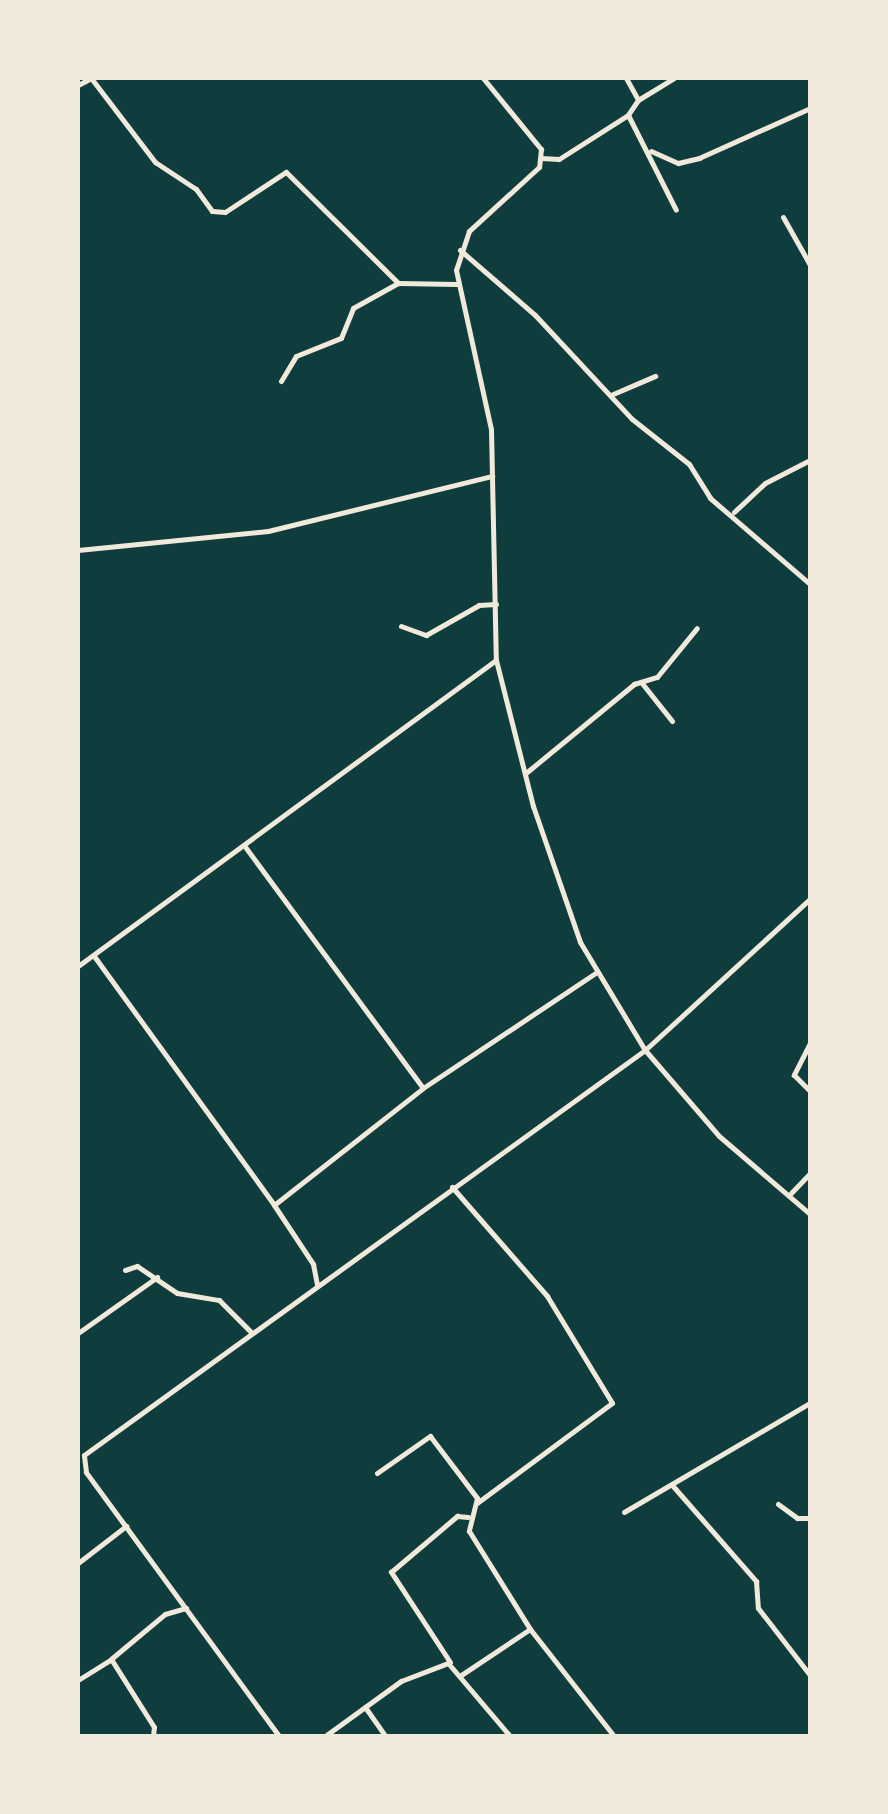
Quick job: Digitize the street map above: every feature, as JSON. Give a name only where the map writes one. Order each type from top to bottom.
[{"type":"street","points":[[78,85],[91,78],[155,162],[196,188],[219,214],[278,173],[294,176],[398,283]]},
{"type":"street","points":[[483,78],[534,137],[541,158]]},
{"type":"street","points":[[626,78],[638,100]]},
{"type":"street","points":[[674,78],[638,100],[628,115],[559,159],[541,158],[469,231],[460,250],[457,284],[490,429],[496,660],[571,916],[597,972],[645,1050],[719,1136],[791,1193],[810,1214]]},
{"type":"street","points":[[649,150],[678,163],[700,158],[731,138],[746,140],[810,108]]},
{"type":"street","points":[[628,115],[676,210]]},
{"type":"street","points":[[783,216],[810,265]]},
{"type":"street","points":[[460,250],[689,464],[710,498],[734,512],[810,584]]},
{"type":"street","points":[[281,380],[296,356],[341,338],[353,308],[398,283],[457,284]]},
{"type":"street","points":[[612,394],[655,376]]},
{"type":"street","points":[[734,512],[764,483],[810,460]]},
{"type":"street","points":[[78,550],[268,532],[492,476]]},
{"type":"street","points":[[401,626],[426,634],[480,605],[496,604]]},
{"type":"street","points":[[526,773],[640,682],[657,677],[697,628]]},
{"type":"street","points":[[78,966],[246,848],[450,696],[463,679],[496,660]]},
{"type":"street","points":[[640,682],[672,721]]},
{"type":"street","points":[[246,848],[423,1088]]},
{"type":"street","points":[[279,1736],[79,1460],[250,1331],[645,1050],[810,898]]},
{"type":"street","points":[[94,956],[274,1205],[313,1264],[317,1284]]},
{"type":"street","points":[[274,1205],[423,1088],[597,972]]},
{"type":"street","points":[[810,1044],[798,1058],[794,1076],[810,1091]]},
{"type":"street","points":[[791,1193],[810,1173]]},
{"type":"street","points":[[452,1187],[548,1296],[612,1403],[477,1503],[468,1518],[468,1531],[530,1629],[614,1736]]},
{"type":"street","points":[[124,1270],[137,1266],[177,1292],[230,1306],[250,1331]]},
{"type":"street","points":[[78,1332],[157,1276]]},
{"type":"street","points":[[624,1512],[810,1403]]},
{"type":"street","points":[[377,1472],[430,1436],[477,1503]]},
{"type":"street","points":[[672,1485],[756,1581],[758,1608],[810,1675]]},
{"type":"street","points":[[778,1504],[797,1518],[810,1518]]},
{"type":"street","points":[[468,1518],[456,1516],[391,1572],[454,1666],[510,1736]]},
{"type":"street","points":[[78,1564],[126,1526]]},
{"type":"street","points":[[78,1680],[111,1659],[165,1614],[186,1608]]},
{"type":"street","points":[[462,1675],[530,1629]]},
{"type":"street","points":[[111,1659],[154,1727],[154,1736]]},
{"type":"street","points":[[326,1736],[434,1665],[454,1666]]},
{"type":"street","points":[[365,1707],[384,1736]]}]
